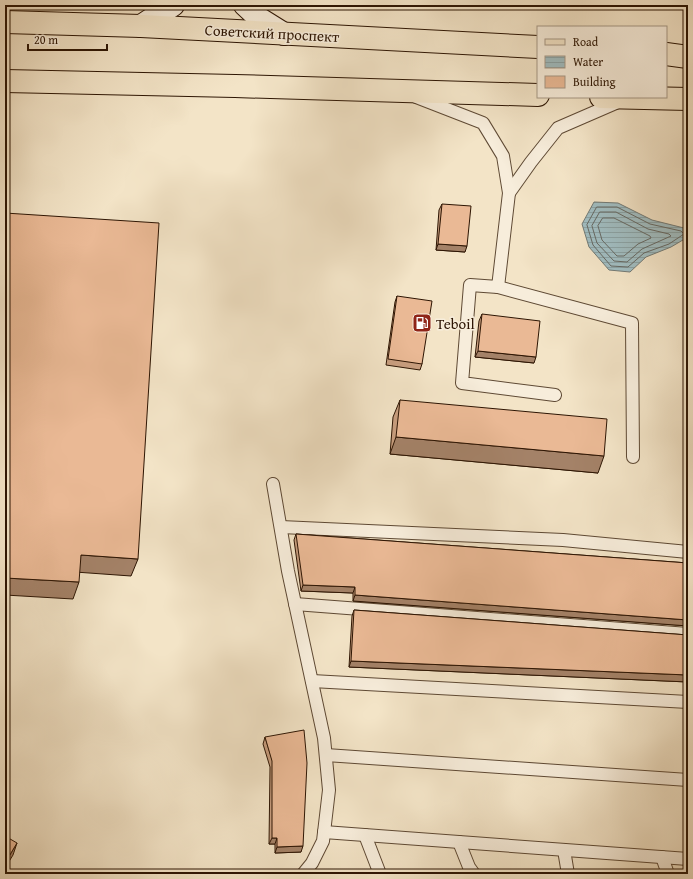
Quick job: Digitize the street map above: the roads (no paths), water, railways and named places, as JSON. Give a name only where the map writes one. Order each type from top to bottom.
[{"type":"main road","name":"Советский проспект","points":[[5,22],[141,26],[537,47]]},
{"type":"main road","points":[[667,54],[688,57]]},
{"type":"main road","points":[[5,82],[235,86],[537,95]]},
{"type":"main road","points":[[628,98],[688,99]]},
{"type":"street","points":[[141,26],[173,5]]},
{"type":"street","points":[[245,5],[260,19],[284,34]]},
{"type":"lane","points":[[400,92],[483,123],[503,156],[510,193],[498,287]]},
{"type":"lane","points":[[510,193],[531,162],[558,128],[628,98]]},
{"type":"lane","points":[[555,395],[462,383],[470,285],[498,287],[632,323],[633,457]]},
{"type":"lane","points":[[273,484],[295,604],[324,738],[329,790],[323,841],[312,863],[303,874]]},
{"type":"lane","points":[[281,527],[563,540],[688,552]]},
{"type":"lane","points":[[295,604],[688,634]]},
{"type":"lane","points":[[312,681],[688,702]]},
{"type":"lane","points":[[326,755],[688,780]]},
{"type":"lane","points":[[324,832],[688,859]]},
{"type":"lane","points":[[365,835],[380,874]]},
{"type":"lane","points":[[459,842],[469,867],[474,874]]},
{"type":"lane","points":[[564,850],[568,874]]},
{"type":"lane","points":[[662,857],[668,874]]},
{"type":"water","points":[[594,202],[618,203],[652,220],[688,229],[688,237],[671,247],[646,257],[630,272],[609,270],[589,247],[582,224]]},
{"type":"place","name":"Teboil","points":[[422,323]]}]
